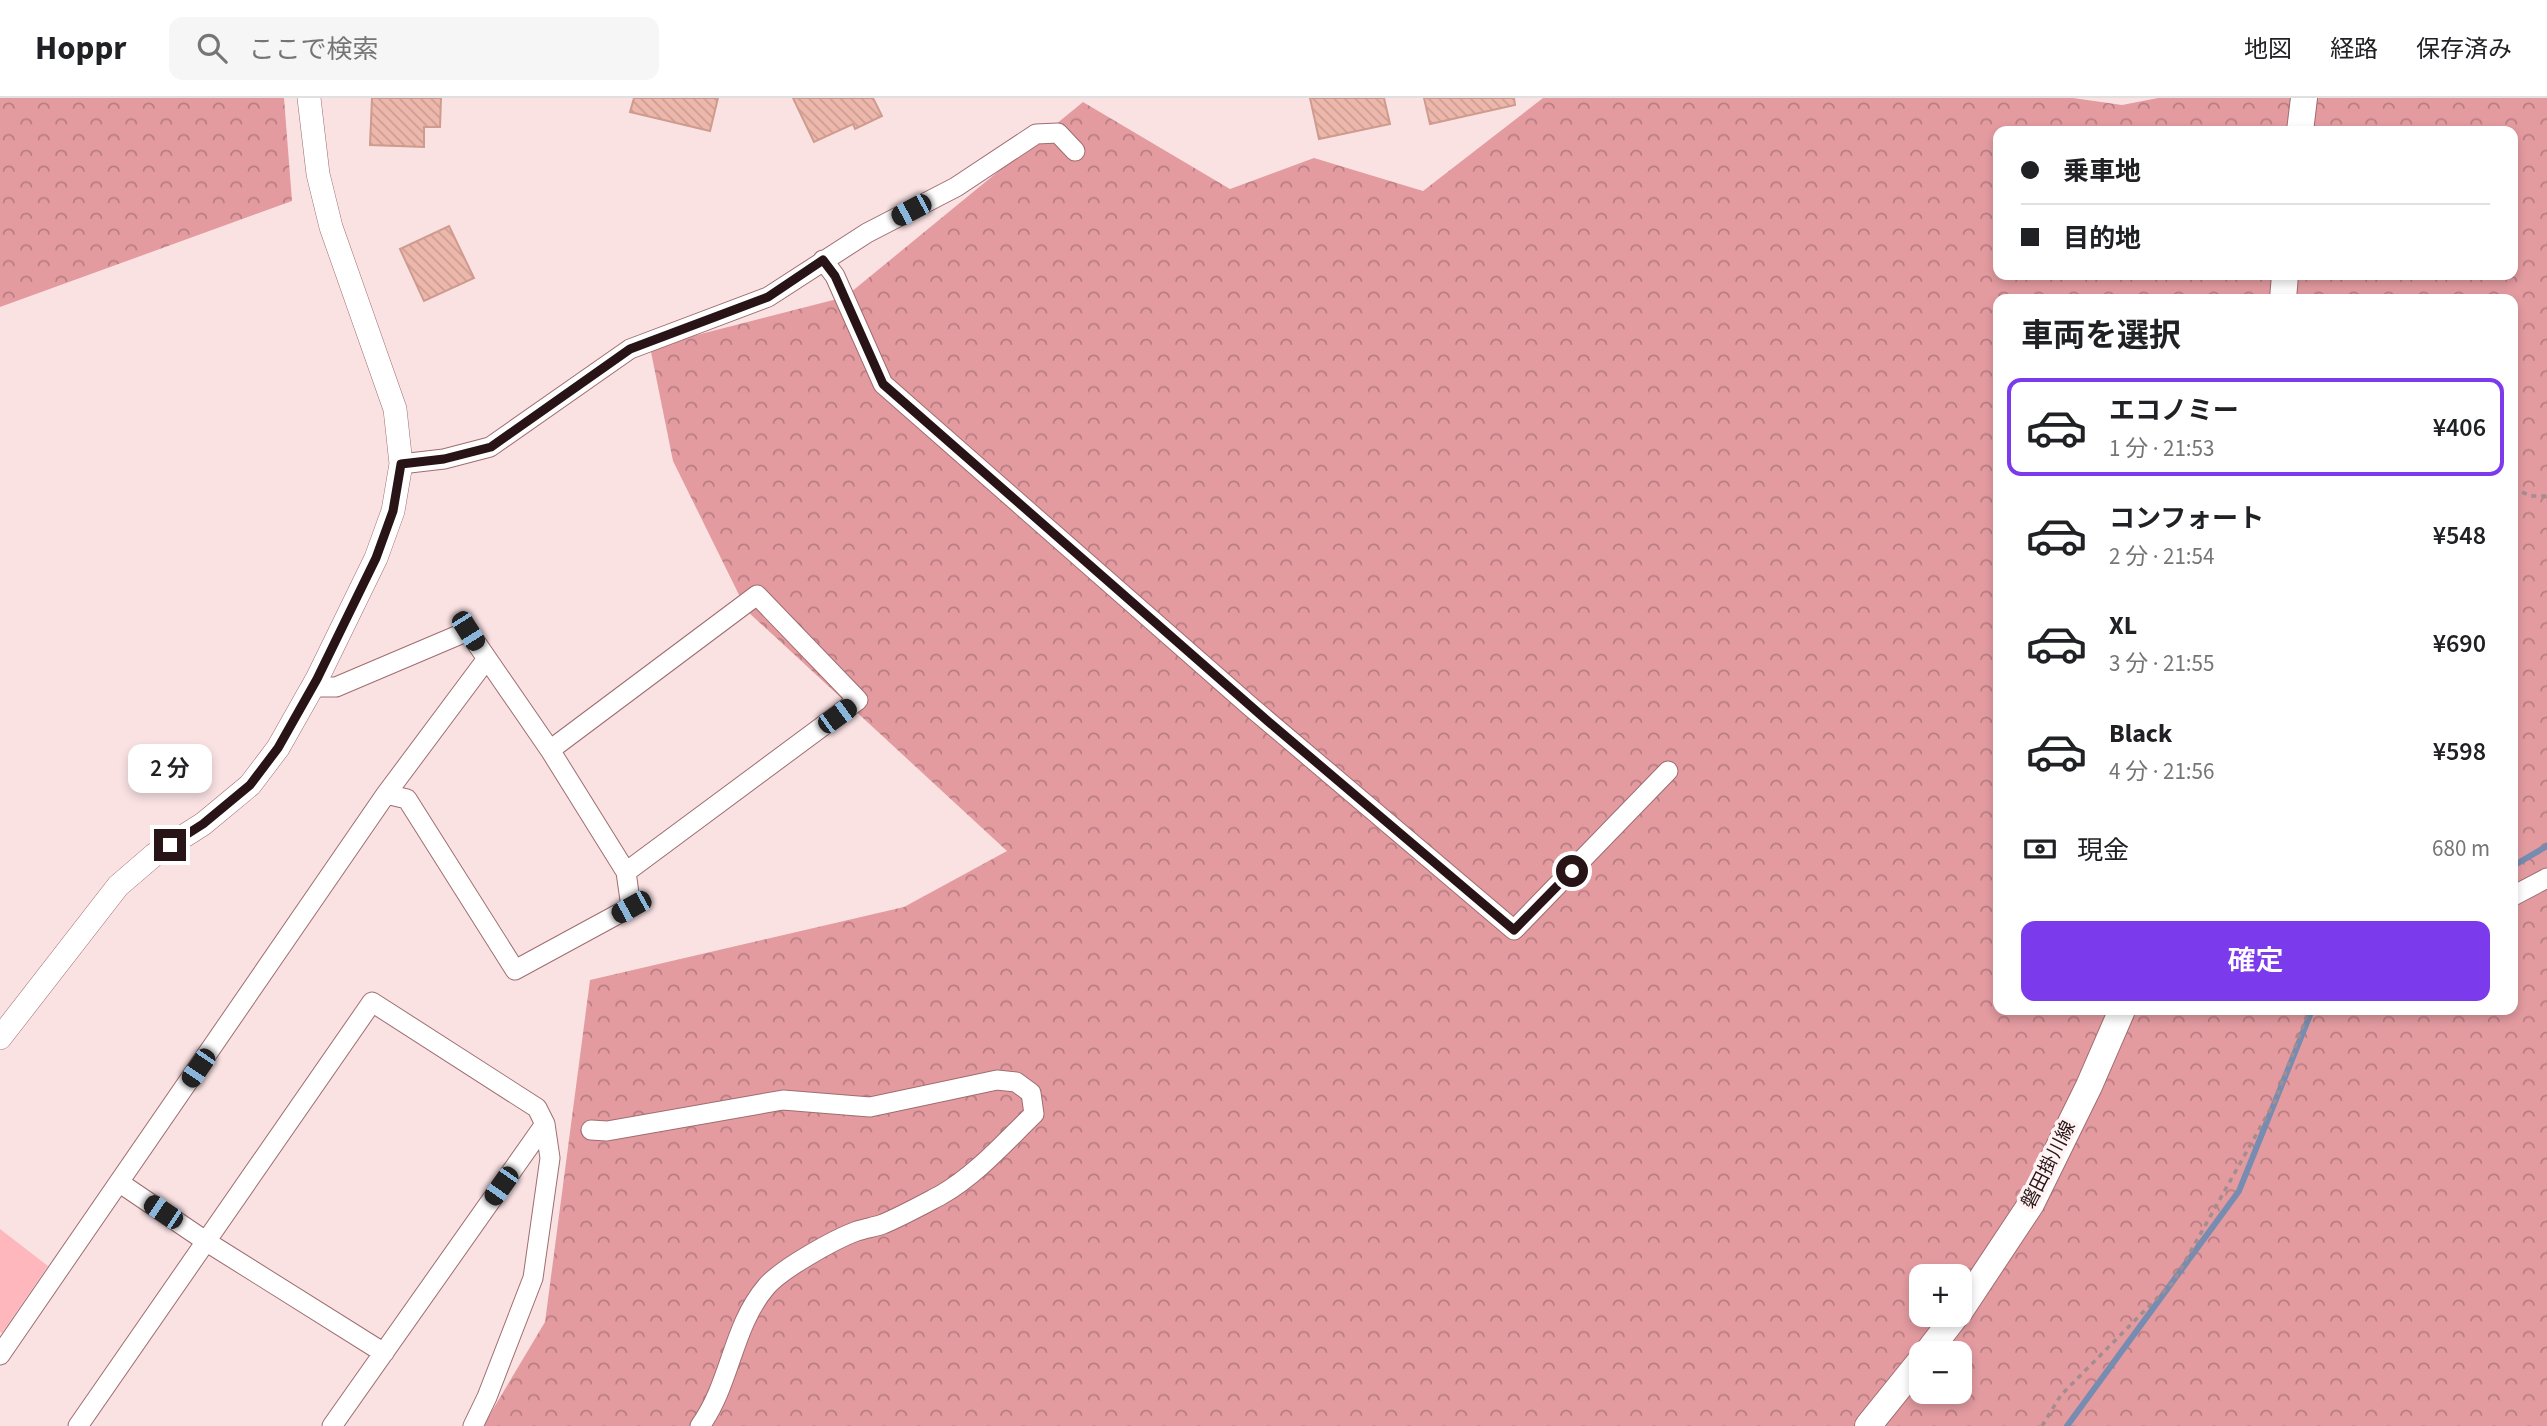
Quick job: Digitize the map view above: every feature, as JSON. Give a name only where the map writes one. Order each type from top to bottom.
[{"type":"main road","points":[[2301,126],[2304,98]]},
{"type":"main road","name":"磐田掛川線","points":[[1972,1292],[2031,1204],[2089,1086],[2120,1015]]},
{"type":"main road","name":"磐田掛川線","points":[[1936,1341],[1947,1327]]},
{"type":"main road","points":[[1868,1426],[1909,1375]]},
{"type":"street","points":[[0,1038],[118,886],[154,855],[203,824],[250,785],[278,748],[376,558],[393,511],[401,464],[395,409],[331,227],[318,174],[309,98]]},
{"type":"street","points":[[401,464],[444,459],[491,447],[630,349],[768,297],[867,233],[956,187],[1035,134],[1058,133],[1075,151]]},
{"type":"street","points":[[823,260],[835,276],[883,384],[1251,707],[1514,930],[1668,771]]},
{"type":"street","points":[[550,750],[757,594],[858,700],[626,872]]},
{"type":"street","points":[[311,687],[336,687],[468,631],[550,750],[626,872],[631,907],[515,970],[407,799],[386,794]]},
{"type":"street","points":[[0,1355],[386,794],[486,660]]},
{"type":"street","points":[[2518,894],[2547,878]]},
{"type":"street","points":[[78,1426],[372,1002],[537,1108],[545,1124],[550,1158],[533,1278],[473,1426]]},
{"type":"street","points":[[591,1130],[607,1131],[783,1100],[870,1107],[997,1080],[1016,1082],[1031,1093],[1034,1115],[980,1166],[943,1194],[882,1224],[855,1231],[786,1269],[767,1286],[747,1314],[710,1413],[700,1426]]},
{"type":"street","points":[[332,1426],[545,1124]]},
{"type":"street","points":[[120,1182],[207,1242],[384,1353]]},
{"type":"path","points":[[2518,490],[2531,496],[2547,496]]},
{"type":"path","points":[[2042,1426],[2061,1395],[2174,1281],[2275,1101],[2307,1015]]},
{"type":"shaded area","points":[[0,1229],[48,1266],[2,1333],[0,1332]]},
{"type":"green space","points":[[0,98],[284,98],[292,201],[0,307]]},
{"type":"green space","points":[[1543,98],[2073,98],[2122,105],[2158,98],[2547,98],[2547,1426],[483,1426],[545,1322],[590,980],[904,907],[1007,851],[747,611],[673,461],[650,347],[845,297],[1083,102],[1230,189],[1314,158],[1423,191]]},
{"type":"building","points":[[372,98],[441,98],[440,127],[424,127],[424,147],[370,145]]},
{"type":"building","points":[[634,98],[718,98],[710,131],[630,112]]},
{"type":"building","points":[[793,98],[873,98],[882,116],[855,129],[853,124],[814,142]]},
{"type":"building","points":[[1310,98],[1384,98],[1390,124],[1319,139]]},
{"type":"building","points":[[1424,98],[1514,98],[1515,105],[1430,124]]},
{"type":"building","points":[[449,226],[474,278],[424,301],[400,249]]},
{"type":"waterway","points":[[2518,863],[2547,846]]},
{"type":"waterway","points":[[2067,1426],[2239,1191],[2310,1015]]},
{"type":"route","points":[[170,845],[203,824],[250,785],[278,748],[317,679],[376,558],[393,511],[401,464],[444,459],[491,447],[630,349],[768,297],[823,260],[835,276],[883,384],[1270,723],[1514,930],[1572,871]]}]
